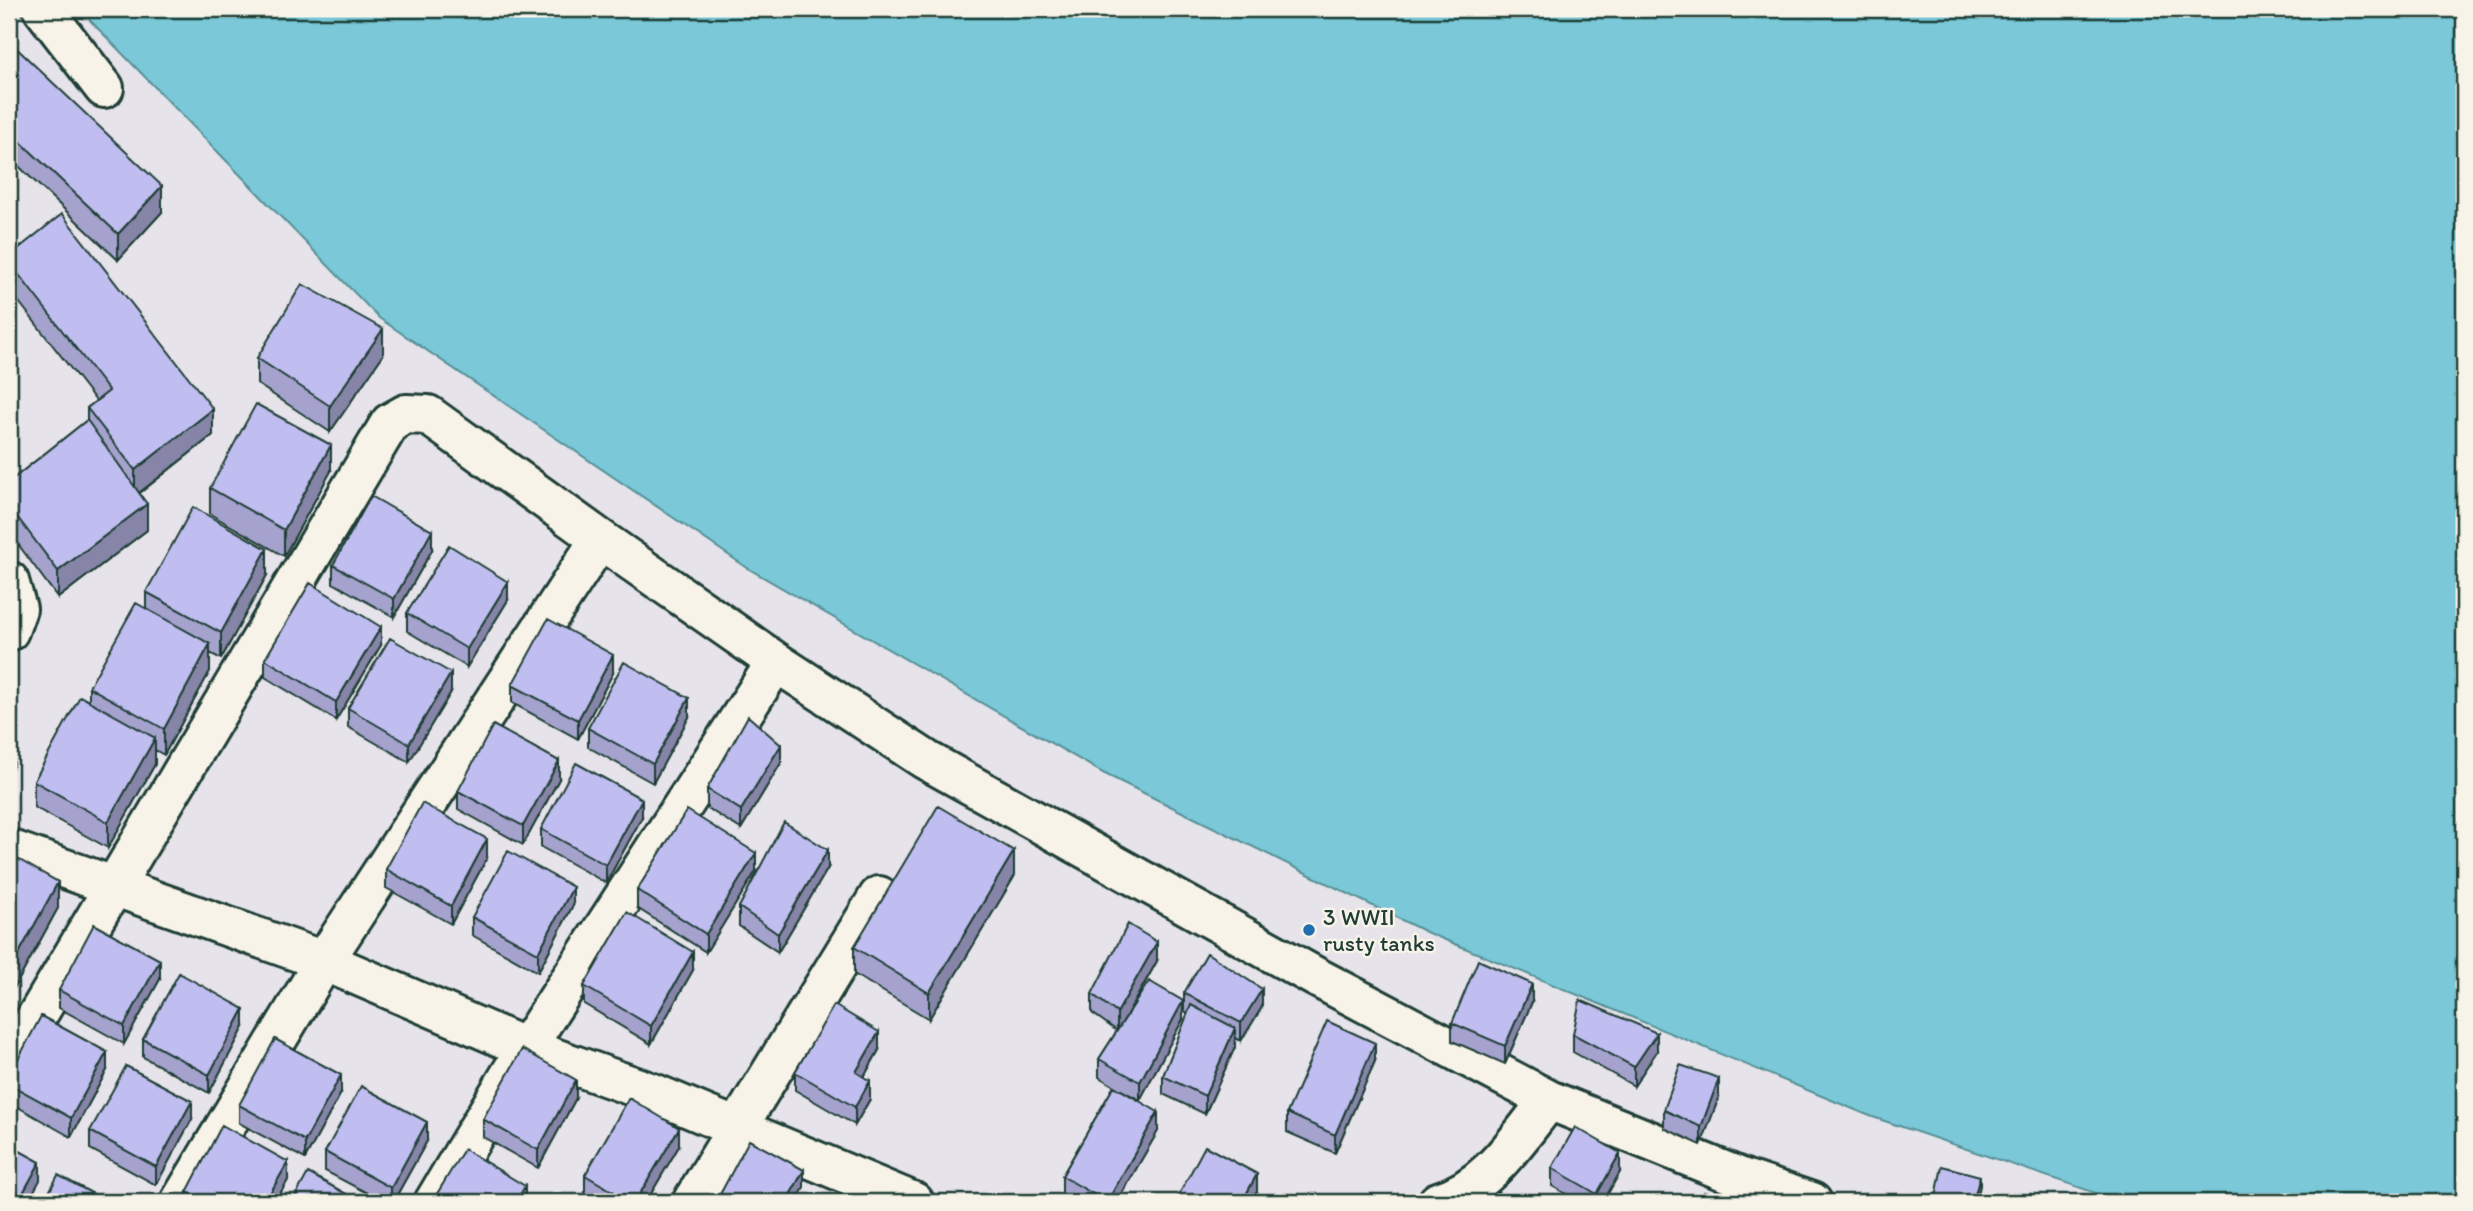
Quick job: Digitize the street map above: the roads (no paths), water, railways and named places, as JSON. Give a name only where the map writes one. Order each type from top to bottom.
[{"type":"street","points":[[43,9],[104,88]]},
{"type":"street","points":[[9,1063],[390,423],[406,414],[428,415],[776,662],[926,760],[1316,977],[1549,1100],[1744,1179],[1812,1202]]},
{"type":"street","points":[[180,1202],[324,961],[600,539]]},
{"type":"street","points":[[9,581],[17,609],[9,631]]},
{"type":"street","points":[[434,1202],[526,1048],[776,662]]},
{"type":"street","points":[[9,849],[324,961],[526,1048],[658,1095],[914,1202]]},
{"type":"street","points":[[692,1202],[879,896]]},
{"type":"street","points":[[1438,1202],[1451,1199],[1478,1182],[1495,1166],[1549,1100]]},
{"type":"water","points":[[79,9],[2464,9],[2464,1202],[2122,1202],[1870,1116],[1426,932],[1103,773],[749,569],[379,318]]},
{"type":"place","name":"3 WWII rusty tanks","points":[[1309,930]]}]
